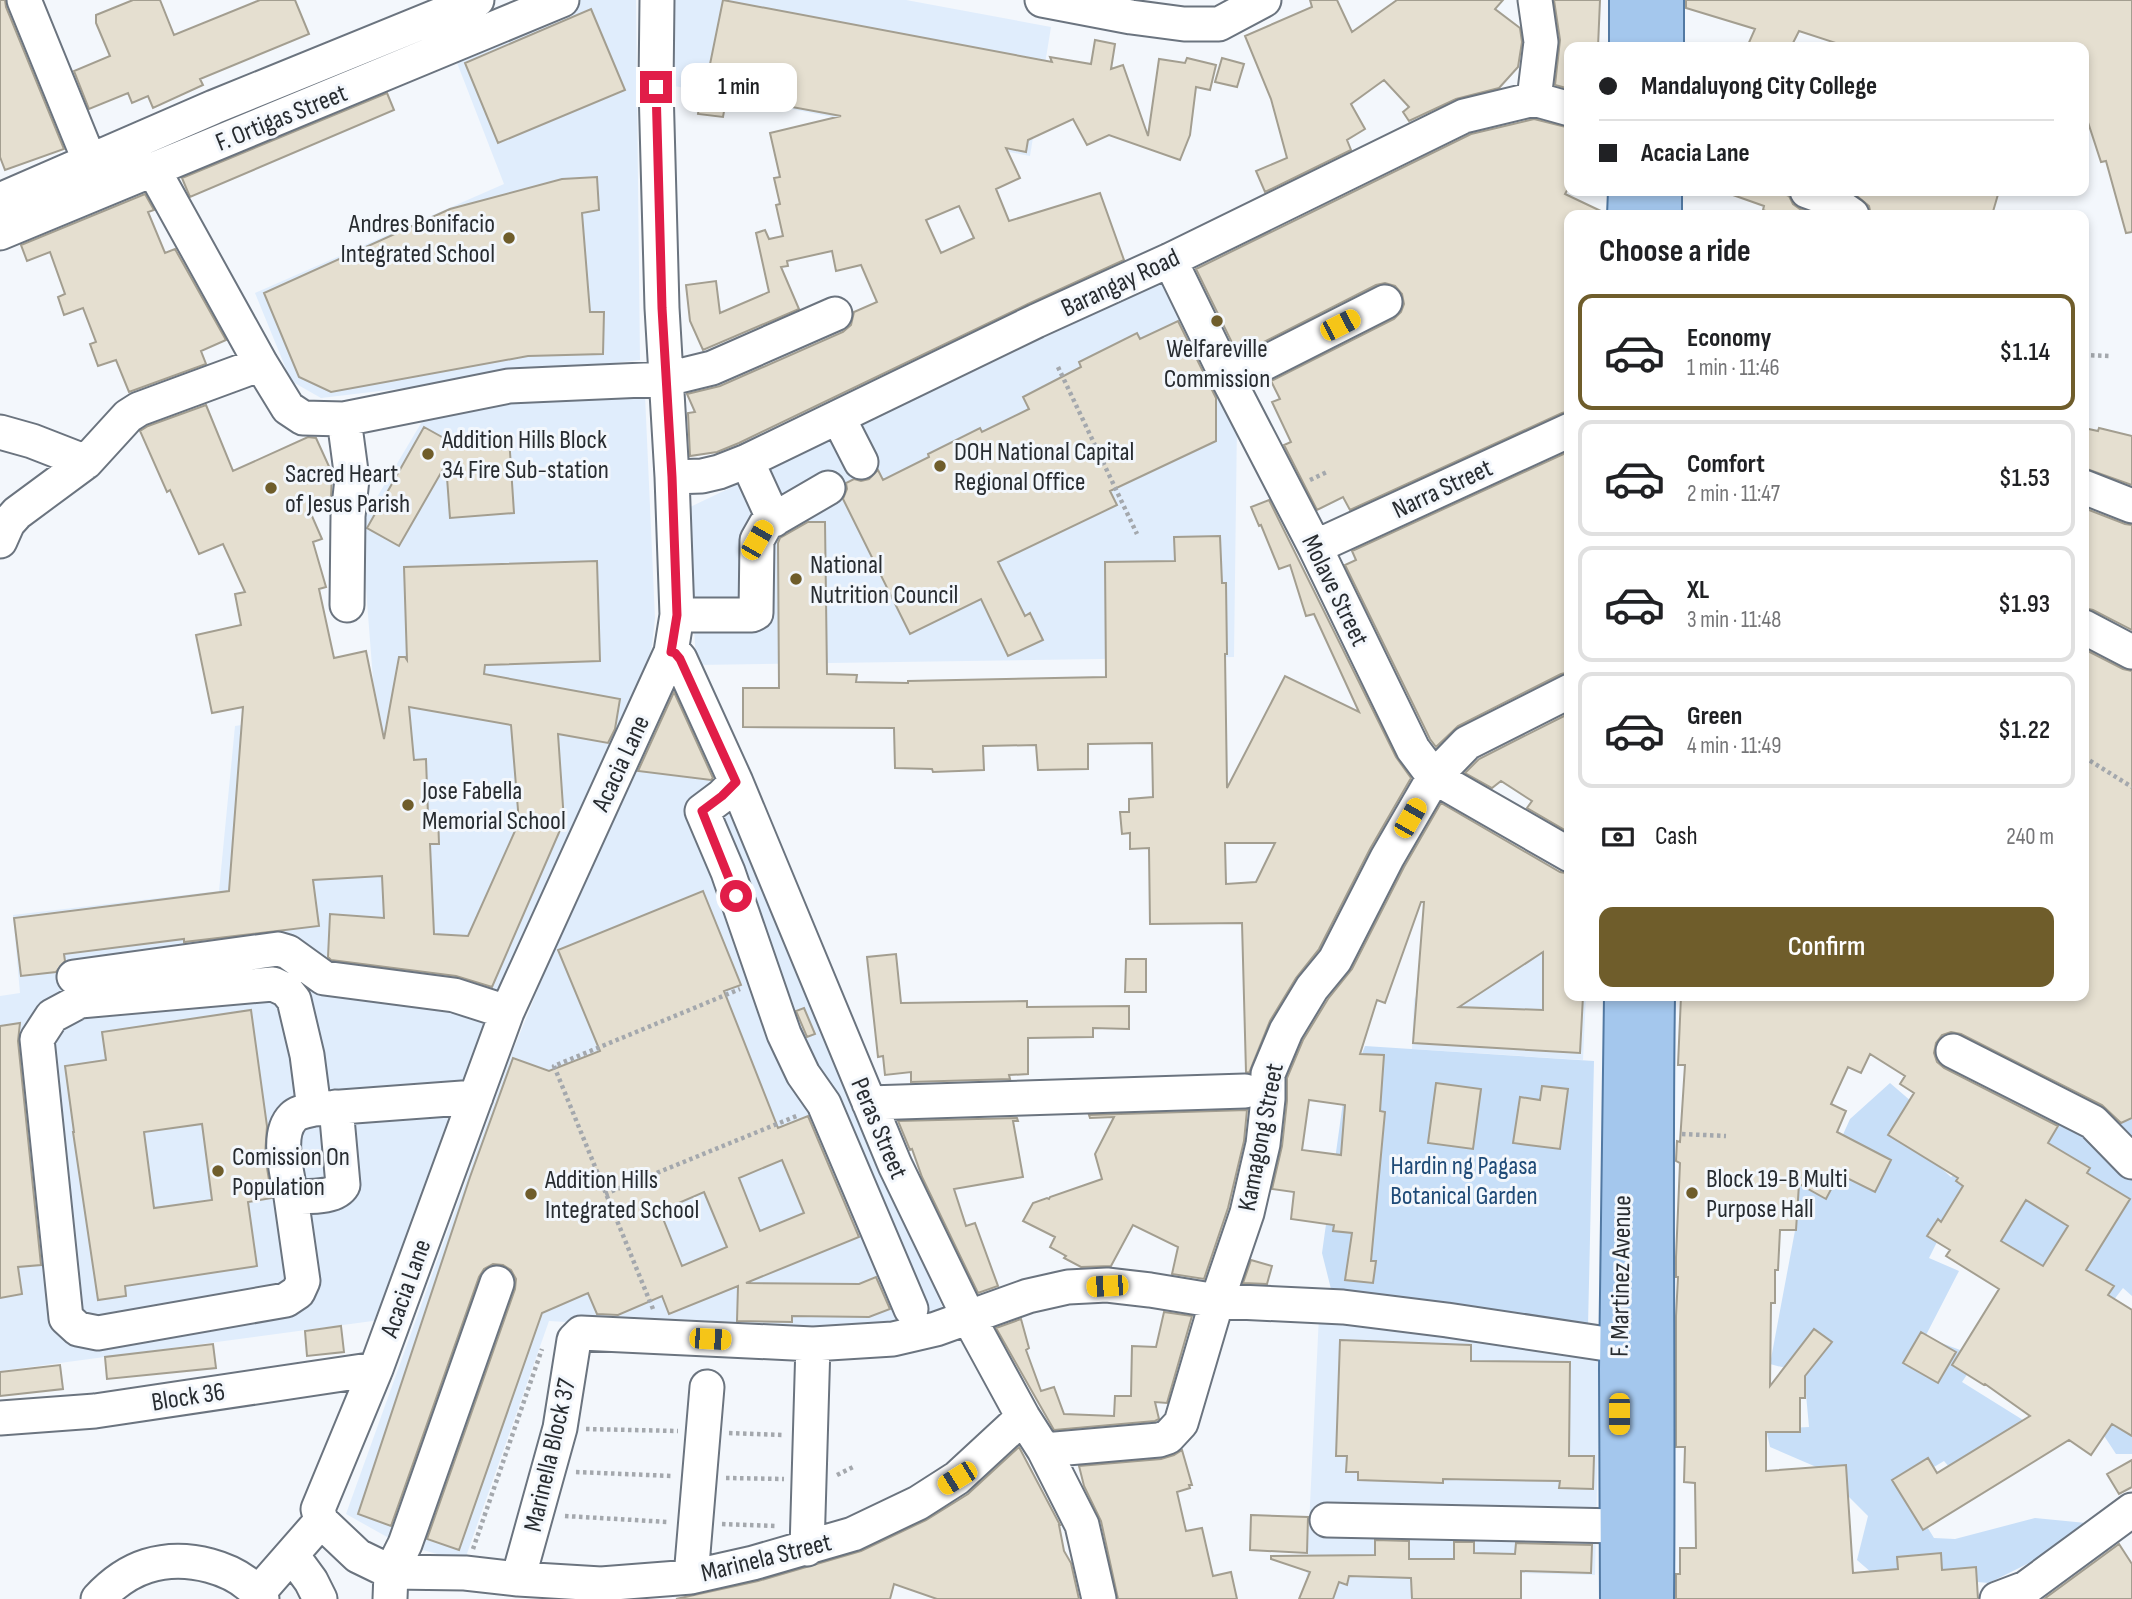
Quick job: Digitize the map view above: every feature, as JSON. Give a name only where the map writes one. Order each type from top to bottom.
[{"type":"main road","points":[[1629,0],[1629,42]]},
{"type":"main road","points":[[1664,0],[1664,42]]},
{"type":"main road","name":"F. Martinez Avenue","points":[[1625,1001],[1631,1336],[1655,1460],[1654,1599]]},
{"type":"main road","name":"F. Martinez Avenue","points":[[1620,1599],[1619,1526],[1655,1001]]},
{"type":"street","points":[[24,0],[90,162]]},
{"type":"street","name":"F. Ortigas Street","points":[[0,200],[214,107],[477,0]]},
{"type":"street","name":"F. Ortigas Street","points":[[0,233],[562,0]]},
{"type":"street","name":"Acacia Lane","points":[[321,1521],[318,1508],[376,1369],[507,1012],[671,652],[677,615],[662,308],[656,115],[657,0]]},
{"type":"street","points":[[1042,0],[1184,24],[1219,24],[1264,0]]},
{"type":"street","points":[[1534,99],[1541,42],[1535,0]]},
{"type":"street","name":"Barangay Road","points":[[672,477],[702,476],[747,461],[1036,321],[1170,260],[1464,116],[1534,99],[1564,107]]},
{"type":"street","points":[[153,169],[261,364],[288,408],[303,418],[344,419],[509,386],[667,379],[712,368],[835,314]]},
{"type":"street","points":[[1823,196],[1845,210]]},
{"type":"street","name":"Molave Street","points":[[1170,260],[1315,547],[1413,749],[1434,777],[1564,852]]},
{"type":"street","points":[[1229,381],[1385,302]]},
{"type":"street","points":[[0,541],[8,523],[17,513],[86,462],[128,416],[139,409],[261,364]]},
{"type":"street","points":[[838,417],[861,462]]},
{"type":"street","points":[[344,419],[352,479],[348,516],[347,605]]},
{"type":"street","points":[[0,432],[32,440],[86,462]]},
{"type":"street","name":"Narra Street","points":[[1315,547],[1564,433]]},
{"type":"street","points":[[747,461],[774,520]]},
{"type":"street","points":[[677,615],[756,613],[757,540],[766,524],[828,488]]},
{"type":"street","points":[[2089,489],[2132,506]]},
{"type":"street","points":[[2089,630],[2132,652]]},
{"type":"street","name":"Peras Street","points":[[671,652],[680,659],[736,782],[869,1103],[932,1245],[1082,1525],[1099,1599]]},
{"type":"street","name":"Kamagong Street","points":[[1044,1450],[1159,1440],[1177,1430],[1247,1213],[1260,1161],[1271,1064],[1286,1031],[1312,988],[1335,960],[1387,858],[1434,777],[1468,743],[1564,694]]},
{"type":"street","points":[[736,782],[702,811],[727,872],[784,1034],[803,1074],[824,1104],[911,1309]]},
{"type":"street","points":[[74,977],[278,949],[288,951],[324,978],[454,995],[507,1012]]},
{"type":"street","points":[[292,1197],[331,1194],[340,1190],[342,1185],[325,1108],[307,1055],[294,1000],[286,990],[273,984],[80,1001],[52,1016],[37,1039],[66,1318],[78,1329],[98,1333],[286,1300],[298,1292],[303,1281],[283,1141],[294,1115],[325,1108],[476,1097]]},
{"type":"street","points":[[1953,1051],[2093,1122],[2132,1162]]},
{"type":"street","points":[[869,1103],[1245,1091]]},
{"type":"street","points":[[889,1256],[932,1245]]},
{"type":"street","points":[[391,1585],[497,1283]]},
{"type":"street","points":[[807,1549],[813,1344],[893,1339],[936,1329],[1028,1296],[1068,1287],[1107,1286],[1217,1301],[1343,1307],[1494,1326],[1631,1336]]},
{"type":"street","name":"Marinella Block 37","points":[[518,1579],[560,1428],[574,1340],[581,1333],[813,1344]]},
{"type":"street","name":"Block 36","points":[[0,1418],[95,1411],[376,1369]]},
{"type":"street","points":[[691,1577],[707,1387]]},
{"type":"street","name":"Marinela Street","points":[[321,1521],[391,1585],[465,1573],[601,1584],[691,1577],[807,1549],[853,1534],[918,1503],[957,1478],[1023,1418]]},
{"type":"street","points":[[1997,1599],[2026,1588],[2132,1510]]},
{"type":"street","points":[[1327,1520],[1619,1526]]},
{"type":"street","points":[[97,1599],[121,1578],[148,1566],[177,1561],[206,1564],[234,1576],[260,1596],[321,1521]]},
{"type":"street","points":[[292,1555],[312,1581],[320,1599]]},
{"type":"path","points":[[2089,355],[2109,356]]},
{"type":"path","points":[[1058,367],[1137,534]]},
{"type":"path","points":[[2089,760],[2132,787]]},
{"type":"path","points":[[657,1319],[554,1066],[764,980]]},
{"type":"path","points":[[605,1194],[824,1104]]},
{"type":"path","points":[[1677,1134],[1726,1136]]},
{"type":"path","points":[[465,1573],[544,1344]]},
{"type":"shaded area","name":"Andres Bonifacio Integrated School","points":[[581,0],[636,0],[640,360],[321,398],[291,381],[255,293],[504,184],[454,55]]},
{"type":"shaded area","points":[[672,0],[906,0],[1051,27],[1030,156],[669,85]]},
{"type":"shaded area","points":[[1167,279],[1237,422],[1234,657],[696,665],[688,508]]},
{"type":"shaded area","points":[[645,395],[655,618],[652,646],[638,696],[380,1320],[0,1371],[0,996],[20,993],[13,915],[219,891],[235,726],[375,705],[361,524],[423,420],[508,399]]},
{"type":"shaded area","points":[[627,770],[715,781],[946,1316],[894,1327],[839,1328],[653,1327],[549,1321],[464,1562],[396,1542],[346,1514],[512,1053]]},
{"type":"shaded area","points":[[1524,918],[1564,986],[1564,1001],[1586,1001],[1583,1060],[1412,1049],[1414,999],[1431,971]]},
{"type":"shaded area","points":[[1319,1315],[1600,1351],[1595,1575],[1481,1572],[1481,1599],[1334,1599],[1306,1589]]},
{"type":"green space","name":"Hardin ng Pagasa Botanical Garden","points":[[1365,1046],[1594,1061],[1588,1327],[1331,1289],[1322,1253],[1343,1102]]},
{"type":"green space","points":[[2132,1071],[2132,1296],[2123,1288],[2096,1323],[2077,1264],[2040,1266],[1949,1218],[1929,1258],[1959,1271],[1925,1337],[1979,1357],[1962,1382],[2023,1420],[1951,1469],[1944,1461],[1902,1486],[1934,1538],[1955,1539],[2035,1518],[2086,1523],[2063,1546],[1989,1583],[1872,1573],[1857,1560],[1868,1516],[1821,1469],[1770,1447],[1766,1429],[1809,1427],[1804,1373],[1770,1364],[1797,1220],[1785,1172],[1822,1181],[1850,1119],[1890,1083],[1933,1120],[1924,1153],[1951,1177],[1981,1157],[2010,1147],[2029,1101],[2108,1116]]},
{"type":"green space","points":[[2132,1379],[2132,1454],[2116,1454],[2095,1422]]},
{"type":"building","points":[[0,0],[5,0],[64,149],[5,170],[0,157]]},
{"type":"building","points":[[133,0],[160,0],[174,35],[260,0],[295,0],[309,34],[200,79],[203,85],[153,108],[148,96],[132,103],[128,93],[89,109],[74,71],[110,56],[96,23],[96,15]]},
{"type":"building","points":[[723,0],[1052,62],[1050,57],[1091,64],[1095,40],[1115,44],[1111,69],[1123,65],[1148,136],[1159,59],[1185,63],[1187,58],[1216,65],[1210,90],[1196,87],[1190,135],[1180,160],[1109,135],[1087,145],[1073,119],[1028,140],[1026,152],[1006,148],[1020,178],[996,189],[1009,221],[1100,193],[1124,260],[739,443],[717,452],[690,456],[688,413],[695,412],[687,394],[720,386],[843,332],[851,325],[854,312],[877,302],[861,265],[836,271],[832,251],[787,261],[788,266],[781,267],[799,309],[703,350],[690,321],[686,285],[716,281],[720,313],[769,292],[756,233],[765,230],[769,239],[783,236],[776,205],[780,204],[774,178],[780,177],[770,133],[841,116],[727,95],[723,117],[698,114],[701,93],[704,94]],"holes":[[[959,206],[974,238],[941,253],[926,220]]]},
{"type":"building","points":[[1310,0],[1337,0],[1352,32],[1397,0],[1503,0],[1495,9],[1520,28],[1522,42],[1518,67],[1499,88],[1456,99],[1409,121],[1403,112],[1409,107],[1384,80],[1351,104],[1365,129],[1347,140],[1351,150],[1265,192],[1256,171],[1287,158],[1271,99],[1245,36],[1312,7]]},
{"type":"building","points":[[1554,0],[1600,0],[1598,42],[1564,42],[1564,87],[1555,85],[1560,40]]},
{"type":"building","points":[[1686,0],[2132,0],[2132,232],[2126,233],[2106,161],[2101,162],[2089,125],[2089,42],[1833,42],[1799,31],[1794,42],[1749,42],[1755,29],[1686,8]]},
{"type":"building","points":[[591,9],[625,90],[498,143],[465,63]]},
{"type":"building","points":[[1222,58],[1244,64],[1237,87],[1215,82]]},
{"type":"building","points":[[387,93],[394,110],[190,197],[182,178]]},
{"type":"building","points":[[1534,119],[1564,126],[1564,196],[1599,210],[1564,210],[1564,412],[1350,510],[1343,497],[1317,510],[1284,445],[1291,442],[1272,402],[1280,399],[1271,381],[1394,319],[1404,304],[1402,294],[1395,286],[1385,283],[1376,285],[1238,355],[1196,269],[1471,134]]},
{"type":"building","points":[[597,177],[599,210],[582,213],[590,312],[604,312],[603,354],[528,356],[331,392],[299,377],[264,293],[450,209],[562,179]]},
{"type":"building","points":[[145,194],[154,210],[148,212],[165,253],[175,249],[226,340],[201,351],[206,364],[129,392],[116,360],[98,366],[90,344],[96,342],[83,308],[64,315],[58,297],[65,294],[50,252],[27,261],[21,245]]},
{"type":"building","points":[[1736,196],[1789,196],[1793,204],[1803,210],[1763,210],[1764,206]]},
{"type":"building","points":[[1857,196],[1998,196],[1993,210],[1870,210]]},
{"type":"building","points":[[1178,321],[1216,398],[1216,441],[1110,491],[1117,505],[998,562],[1025,616],[1030,613],[1043,640],[1008,656],[981,599],[910,634],[843,499],[846,483],[854,479],[869,479],[878,470],[883,480],[980,428],[982,432],[1029,409],[1023,397],[1081,367],[1079,362],[1137,333],[1140,339]]},
{"type":"building","points":[[206,405],[233,471],[308,437],[316,438],[332,473],[331,497],[308,507],[322,539],[313,542],[326,587],[319,589],[334,658],[366,651],[384,739],[399,657],[405,657],[407,660],[404,567],[597,561],[600,661],[485,665],[484,674],[620,699],[615,729],[608,743],[558,734],[564,821],[492,987],[456,976],[331,960],[328,957],[330,914],[384,918],[382,876],[313,880],[319,926],[64,954],[65,961],[56,972],[21,976],[14,918],[229,891],[243,707],[212,713],[196,635],[241,625],[235,594],[245,592],[223,544],[199,554],[140,431]],"holes":[[[409,707],[511,725],[519,822],[468,936],[434,934],[430,844],[439,844],[438,815],[428,815],[426,759],[414,760]]]},
{"type":"building","points":[[424,427],[451,442],[509,437],[514,513],[450,518],[446,464],[399,546],[367,528]]},
{"type":"building","points":[[2099,428],[2132,436],[2132,485],[2089,470],[2089,429],[2098,431]]},
{"type":"building","points":[[1564,454],[1564,673],[1458,726],[1436,747],[1345,565],[1356,560],[1352,551]]},
{"type":"building","points":[[1269,500],[1396,757],[1411,778],[1370,849],[1319,949],[1296,978],[1270,1021],[1249,1073],[1246,1072],[1242,923],[1150,924],[1149,848],[1130,849],[1130,833],[1122,834],[1120,812],[1129,812],[1129,799],[1153,797],[1152,743],[1088,744],[1088,769],[1038,770],[1036,745],[983,746],[984,770],[933,772],[932,769],[895,768],[894,728],[743,727],[743,688],[779,688],[778,543],[780,538],[808,522],[825,522],[827,674],[857,675],[856,682],[1106,677],[1105,562],[1175,561],[1174,537],[1220,536],[1222,583],[1226,583],[1227,788],[1285,676],[1359,712],[1314,614],[1306,616],[1290,565],[1279,569],[1251,507]],"holes":[[[1225,843],[1275,843],[1256,882],[1226,884]]]},
{"type":"building","points":[[2089,510],[2132,525],[2132,630],[2089,609]]},
{"type":"building","points":[[2089,652],[2132,671],[2132,1118],[2121,1123],[2102,1105],[1961,1034],[1951,1032],[1942,1035],[1936,1043],[1934,1053],[1937,1062],[1944,1068],[2058,1126],[2048,1143],[2090,1168],[2087,1173],[2130,1199],[2086,1270],[2114,1286],[2108,1295],[2132,1310],[2132,1436],[2112,1424],[2091,1455],[2069,1440],[1923,1530],[1892,1480],[1928,1458],[1937,1473],[2030,1416],[1985,1384],[1952,1365],[1999,1289],[1946,1256],[1950,1250],[1927,1236],[1938,1219],[1941,1222],[1963,1186],[1956,1181],[1958,1178],[1888,1135],[1914,1093],[1900,1084],[1905,1076],[1870,1054],[1861,1073],[1848,1067],[1831,1104],[1846,1111],[1837,1132],[1891,1160],[1875,1192],[1839,1174],[1826,1199],[1799,1184],[1796,1230],[1780,1230],[1778,1270],[1775,1270],[1775,1303],[1771,1303],[1770,1386],[1814,1329],[1832,1342],[1805,1376],[1805,1398],[1800,1398],[1800,1432],[1766,1432],[1766,1471],[1846,1465],[1853,1573],[1898,1569],[1897,1557],[1941,1553],[1942,1570],[1976,1567],[1978,1599],[1676,1599],[1680,1548],[1696,1548],[1695,1483],[1684,1482],[1685,1447],[1676,1447],[1676,1257],[1680,1163],[1676,1161],[1677,1141],[1680,1142],[1685,1065],[1678,1065],[1681,1001],[2089,1001]],"holes":[[[2026,1200],[2068,1226],[2043,1266],[2001,1241]]]},
{"type":"building","points":[[674,692],[713,778],[711,780],[638,771]]},
{"type":"building","points":[[1564,716],[1564,830],[1527,808],[1532,801],[1501,781],[1492,788],[1465,773],[1479,759]]},
{"type":"building","points":[[1441,803],[1564,873],[1564,1001],[1583,1001],[1580,1053],[1413,1043],[1424,902],[1421,902],[1385,1003],[1377,1000],[1360,1054],[1384,1055],[1380,1111],[1385,1112],[1371,1261],[1376,1261],[1373,1283],[1345,1280],[1352,1233],[1333,1231],[1334,1225],[1291,1219],[1294,1192],[1272,1189],[1282,1146],[1287,1078],[1303,1040],[1328,999],[1352,969],[1404,867]],"holes":[[[1543,952],[1543,1010],[1459,1007]],[[1309,1100],[1345,1105],[1341,1155],[1302,1150]]]},
{"type":"building","points":[[703,891],[741,985],[724,991],[778,1128],[808,1116],[859,1237],[746,1283],[859,1284],[876,1277],[890,1309],[869,1317],[792,1316],[792,1322],[737,1321],[738,1286],[669,1314],[662,1296],[618,1315],[597,1314],[588,1293],[542,1313],[459,1550],[427,1539],[515,1289],[516,1279],[511,1270],[503,1265],[493,1264],[484,1269],[479,1277],[391,1526],[358,1514],[470,1177],[513,1058],[549,1071],[600,1051],[558,950]],"holes":[[[782,1160],[804,1213],[760,1231],[739,1178]],[[704,1192],[727,1247],[682,1266],[660,1211]]]},
{"type":"building","points":[[896,954],[901,1003],[1027,1001],[1027,1007],[1129,1006],[1129,1029],[1093,1028],[1093,1037],[1028,1038],[1028,1074],[1009,1075],[1010,1079],[911,1082],[911,1072],[885,1075],[883,1056],[878,1057],[867,957]]},
{"type":"building","points":[[1126,959],[1146,959],[1146,992],[1125,992]]},
{"type":"building","points":[[804,1008],[815,1034],[807,1037],[796,1011]]},
{"type":"building","points":[[251,1010],[267,1126],[265,1156],[272,1198],[248,1202],[257,1266],[125,1286],[126,1296],[98,1300],[65,1066],[106,1060],[102,1032]],"holes":[[[202,1124],[212,1200],[154,1208],[144,1132]]]},
{"type":"building","points":[[20,1023],[18,1041],[41,1265],[18,1267],[22,1294],[0,1298],[0,1026]]},
{"type":"building","points":[[1436,1083],[1481,1089],[1473,1149],[1428,1143]]},
{"type":"building","points":[[1542,1086],[1568,1089],[1560,1149],[1513,1143],[1520,1097],[1540,1100]]},
{"type":"building","points":[[1247,1110],[1244,1141],[1228,1208],[1204,1279],[1172,1274],[1178,1247],[1133,1225],[1111,1266],[1081,1267],[1050,1247],[1055,1237],[1023,1221],[1033,1203],[1102,1179],[1095,1154],[1114,1117],[1090,1118],[1089,1115]]},
{"type":"building","points":[[1017,1118],[1018,1121],[1013,1121],[1023,1177],[954,1189],[966,1226],[975,1223],[998,1286],[978,1293],[898,1121]]},
{"type":"building","points":[[1251,1260],[1272,1266],[1267,1284],[1243,1283]]},
{"type":"building","points":[[1164,1312],[1192,1316],[1167,1403],[1155,1402],[1159,1419],[1155,1421],[1054,1430],[996,1328],[1021,1319],[1029,1348],[1026,1350],[1041,1391],[1054,1387],[1064,1414],[1114,1416],[1115,1396],[1131,1396],[1132,1346],[1156,1347]]},
{"type":"building","points":[[341,1326],[344,1352],[307,1356],[305,1331]]},
{"type":"building","points":[[1921,1332],[1956,1352],[1938,1383],[1903,1363]]},
{"type":"building","points":[[1340,1340],[1471,1345],[1471,1361],[1570,1362],[1569,1456],[1594,1456],[1593,1489],[1559,1488],[1560,1481],[1443,1479],[1443,1483],[1358,1480],[1358,1472],[1346,1472],[1347,1456],[1336,1456]]},
{"type":"building","points":[[213,1344],[216,1368],[107,1379],[105,1357]]},
{"type":"building","points":[[60,1365],[63,1389],[0,1396],[0,1372]]},
{"type":"building","points":[[1019,1447],[1060,1525],[1064,1551],[1071,1563],[1079,1599],[937,1599],[894,1584],[890,1599],[676,1599],[758,1581],[861,1551],[926,1520],[968,1494]]},
{"type":"building","points":[[1182,1450],[1192,1485],[1177,1492],[1186,1531],[1202,1528],[1213,1576],[1231,1572],[1237,1599],[1118,1599],[1101,1521],[1084,1486],[1079,1466],[1161,1459]]},
{"type":"building","points":[[2132,1460],[2132,1487],[2119,1494],[2107,1474]]},
{"type":"building","points":[[1251,1515],[1308,1517],[1307,1553],[1250,1550]]},
{"type":"building","points":[[1375,1540],[1409,1541],[1409,1559],[1454,1559],[1454,1542],[1474,1542],[1474,1553],[1515,1554],[1516,1543],[1592,1545],[1591,1573],[1521,1571],[1521,1599],[1412,1599],[1411,1578],[1349,1576],[1347,1585],[1339,1582],[1333,1599],[1299,1599],[1310,1572],[1271,1559],[1271,1556],[1375,1555]]},
{"type":"building","points":[[2119,1544],[2132,1564],[2132,1599],[2044,1599]]},
{"type":"place","name":"Andres Bonifacio Integrated School","points":[[509,238]]},
{"type":"place","name":"Welfareville Commission","points":[[1217,321]]},
{"type":"place","name":"Addition Hills Block 34 Fire Sub-station","points":[[428,454]]},
{"type":"place","name":"DOH National Capital Regional Office","points":[[940,466]]},
{"type":"place","name":"Sacred Heart of Jesus Parish","points":[[271,488]]},
{"type":"place","name":"National Nutrition Council","points":[[796,579]]},
{"type":"place","name":"Jose Fabella Memorial School","points":[[408,805]]},
{"type":"place","name":"Comission On Population","points":[[218,1171]]},
{"type":"place","name":"Block 19-B Multi Purpose Hall","points":[[1692,1193]]},
{"type":"place","name":"Addition Hills Integrated School","points":[[531,1194]]},
{"type":"route","points":[[656,87],[662,308],[677,615],[671,652],[680,659],[736,782],[702,811],[736,896]]}]
